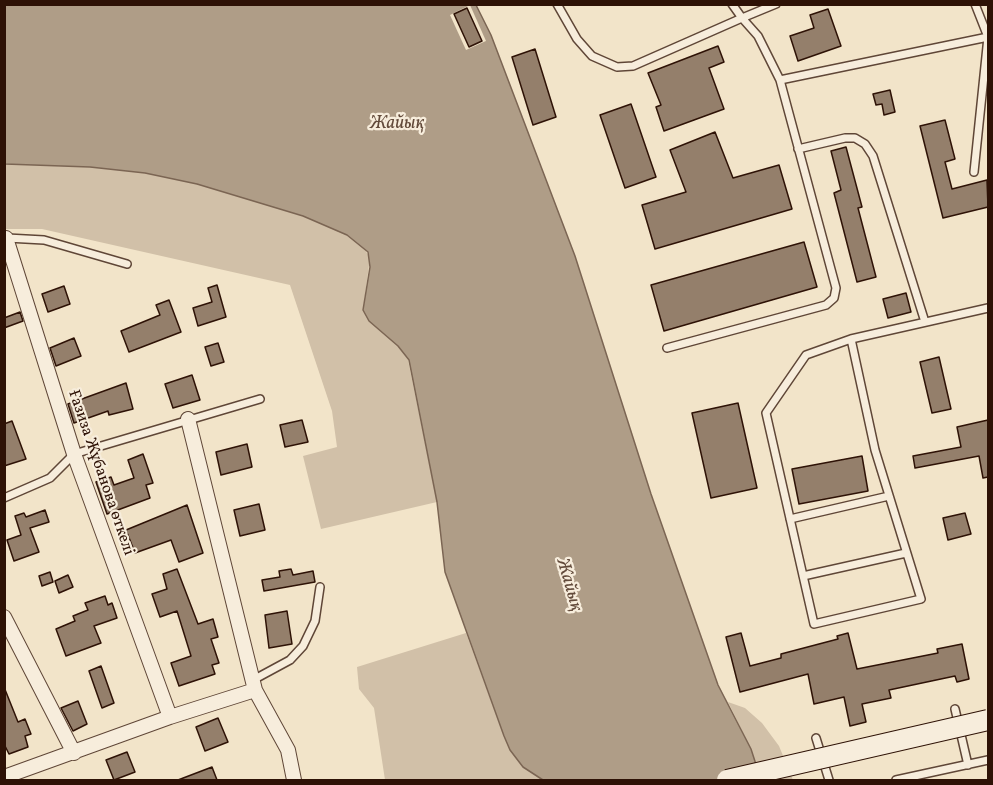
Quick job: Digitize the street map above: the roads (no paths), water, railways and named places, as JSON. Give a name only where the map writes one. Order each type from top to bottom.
[{"type":"main road","points":[[727,780],[988,720]]},
{"type":"street","name":"Ғазиза Жұбанова өткелі","points":[[5,238],[74,454],[170,717]]},
{"type":"street","points":[[188,419],[254,685],[288,750],[294,780]]},
{"type":"street","points":[[4,617],[74,753]]},
{"type":"street","points":[[4,777],[254,685]]},
{"type":"lane","points":[[557,4],[577,39],[592,56],[616,68],[633,66],[776,4]]},
{"type":"lane","points":[[667,348],[826,304],[834,298],[836,288],[780,80],[758,36],[732,4]]},
{"type":"lane","points":[[974,172],[988,37],[975,4]]},
{"type":"lane","points":[[780,80],[988,37]]},
{"type":"lane","points":[[798,149],[845,138],[855,138],[865,144],[873,156],[925,322]]},
{"type":"lane","points":[[5,238],[44,240],[127,264]]},
{"type":"lane","points":[[850,339],[875,450],[921,599],[814,624],[766,413],[806,355],[850,339],[988,308]]},
{"type":"lane","points":[[4,498],[50,478],[74,454],[260,399]]},
{"type":"lane","points":[[790,519],[889,496]]},
{"type":"lane","points":[[803,576],[906,553]]},
{"type":"lane","points":[[254,685],[290,660],[303,646],[315,621],[320,587]]},
{"type":"lane","points":[[955,709],[968,765]]},
{"type":"lane","points":[[816,738],[829,780]]},
{"type":"lane","points":[[896,780],[988,760]]},
{"type":"water","name":"Жайық","points":[[5,5],[476,5],[491,35],[575,256],[651,494],[718,685],[751,749],[761,780],[543,780],[523,767],[510,750],[504,736],[445,572],[437,502],[409,360],[398,346],[369,321],[363,310],[370,267],[368,252],[347,235],[303,216],[197,184],[145,173],[90,167],[5,164]]}]
